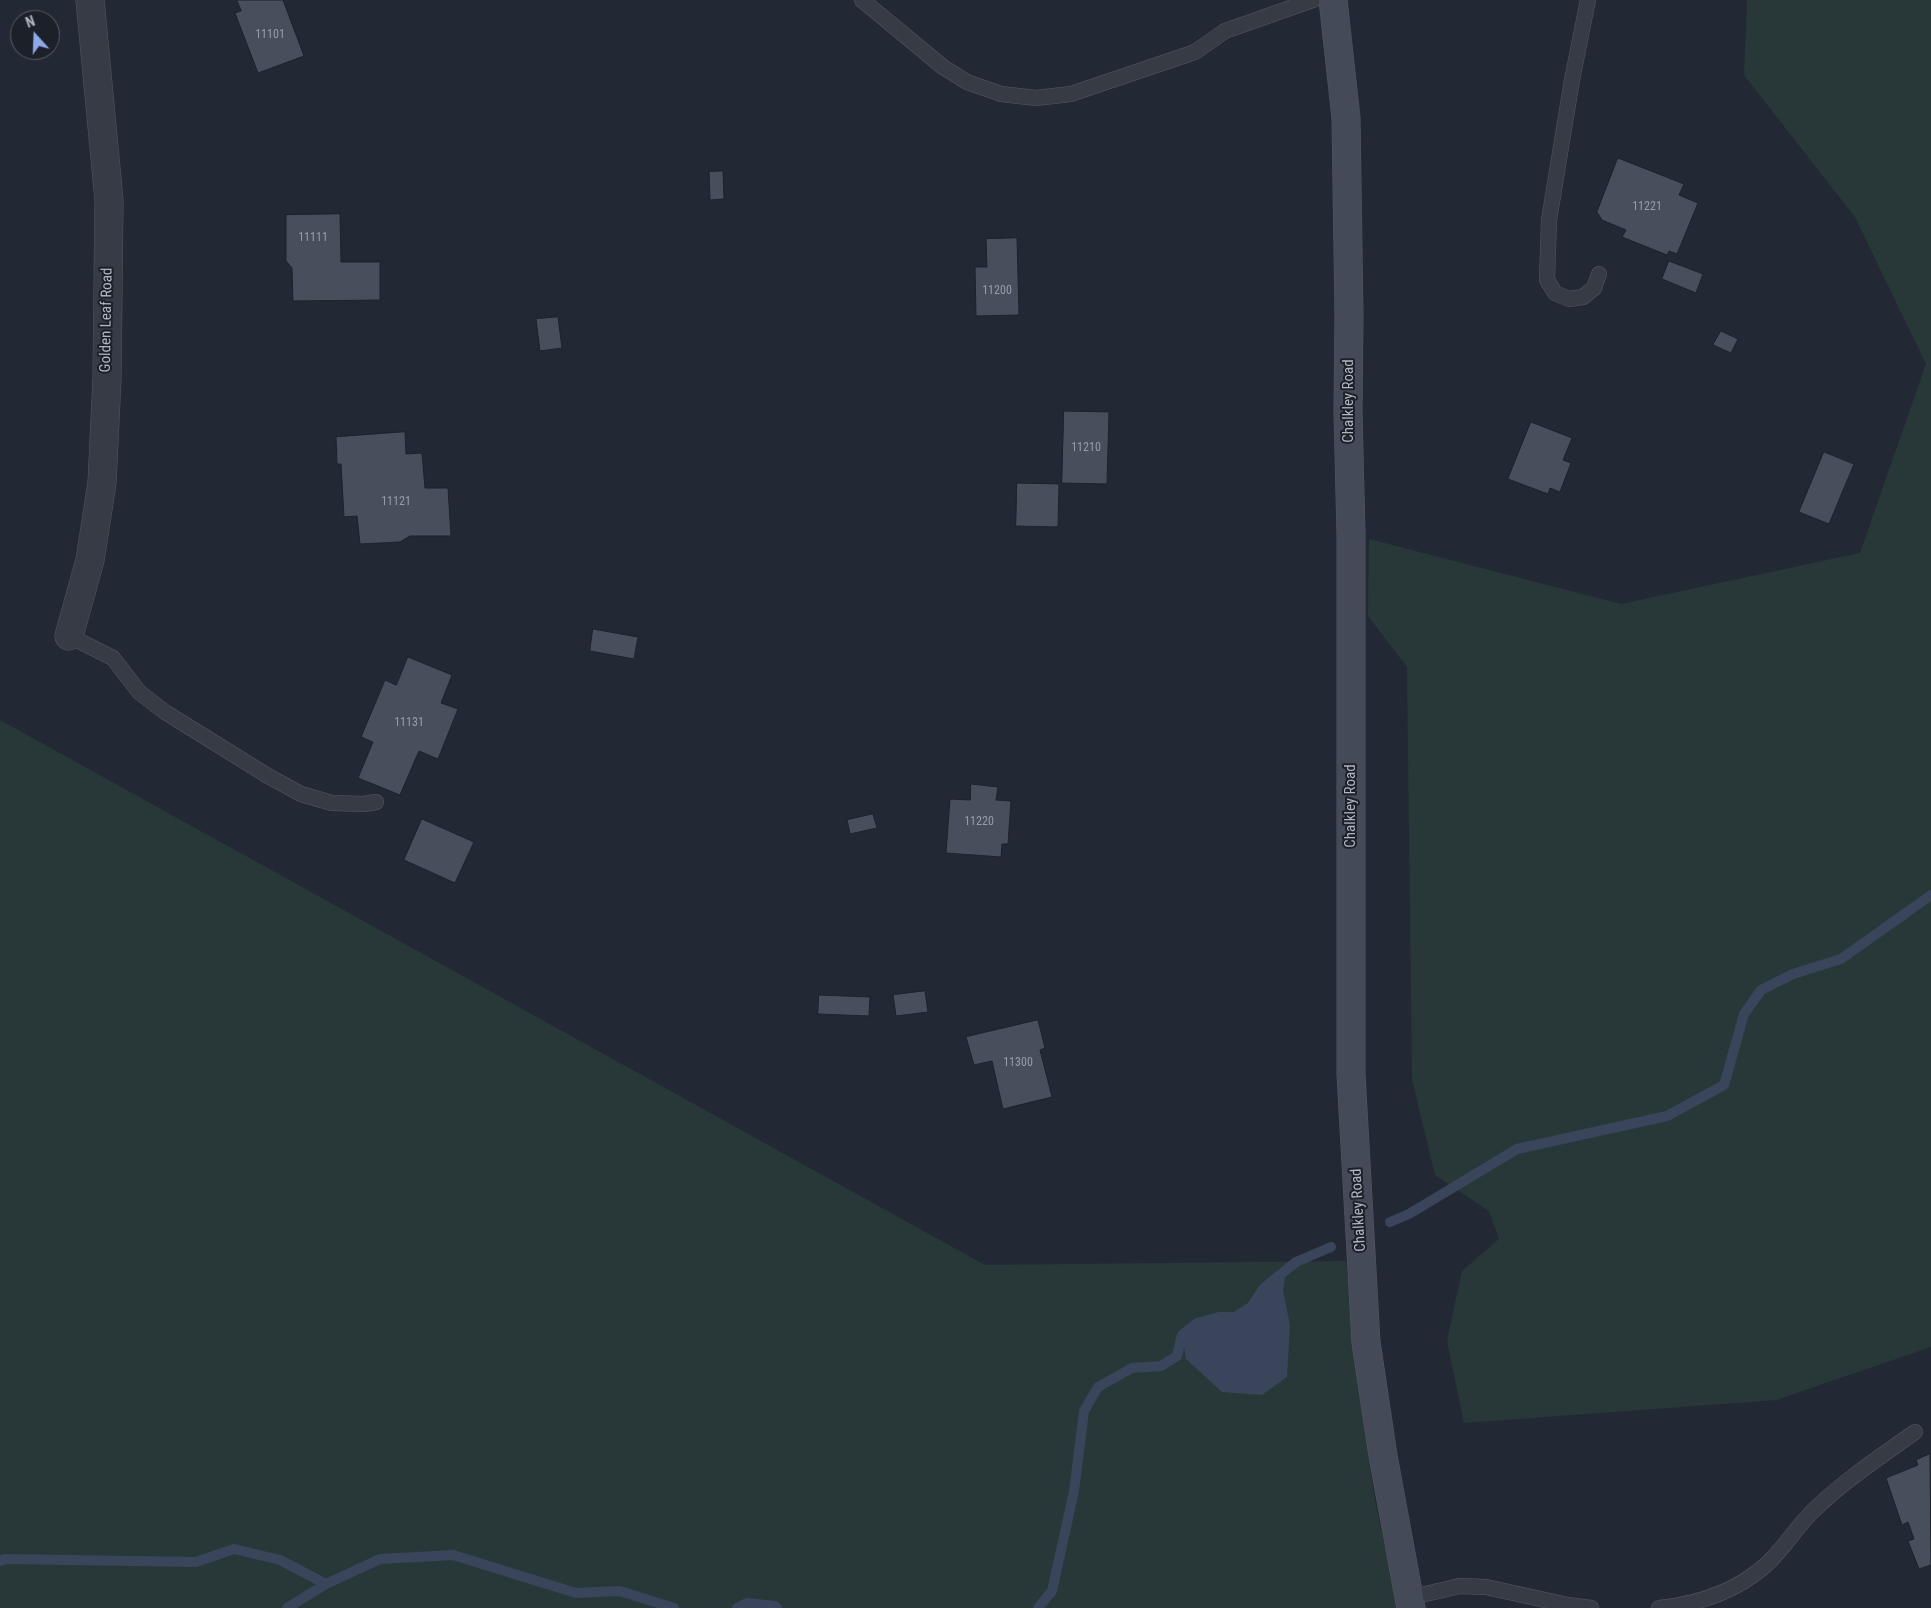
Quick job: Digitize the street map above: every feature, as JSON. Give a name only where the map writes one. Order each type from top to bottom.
[{"type":"street","name":"Golden Leaf Road","points":[[69,636],[90,560],[102,482],[107,378],[109,200],[90,0]]},
{"type":"street","name":"Chalkley Road","points":[[1333,0],[1346,118],[1349,297],[1348,412],[1351,534],[1351,1074],[1366,1342],[1409,1603]]},
{"type":"lane","points":[[862,0],[943,67],[967,82],[1001,94],[1036,98],[1071,94],[1195,52],[1225,31],[1313,0]]},
{"type":"lane","points":[[1588,0],[1572,80],[1549,220],[1547,280],[1555,292],[1569,299],[1583,297],[1594,288],[1599,274]]},
{"type":"lane","points":[[69,636],[114,658],[139,692],[165,712],[284,785],[301,794],[332,803],[364,804],[376,802]]},
{"type":"lane","points":[[1659,1608],[1713,1597],[1741,1584],[1767,1563],[1814,1510],[1852,1477],[1915,1432]]},
{"type":"lane","points":[[1409,1603],[1460,1586],[1478,1587],[1591,1608]]},
{"type":"shaded area","points":[[1747,0],[1931,0],[1931,1347],[1776,1400],[1464,1423],[1447,1341],[1462,1271],[1499,1239],[1489,1211],[1435,1175],[1412,1079],[1407,667],[1368,616],[1369,539],[1621,604],[1860,553],[1926,364],[1855,217],[1744,75]]},
{"type":"shaded area","points":[[0,720],[985,1265],[1346,1261],[1361,1404],[1373,1489],[1399,1608],[0,1608]]},
{"type":"water","points":[[1286,1271],[1283,1291],[1290,1325],[1287,1377],[1262,1395],[1222,1392],[1186,1359],[1182,1335],[1197,1323],[1219,1317],[1235,1317],[1251,1307],[1264,1288]]},
{"type":"building","points":[[237,0],[283,0],[304,56],[258,73],[235,13],[241,11]]},
{"type":"building","points":[[1618,158],[1684,184],[1679,195],[1698,203],[1677,254],[1669,251],[1667,255],[1622,237],[1626,230],[1602,220],[1597,212]]},
{"type":"building","points":[[723,171],[724,199],[710,200],[709,172]]},
{"type":"building","points":[[340,214],[341,262],[380,262],[380,300],[293,301],[292,268],[286,261],[286,215]]},
{"type":"building","points":[[1017,238],[1019,315],[976,316],[975,267],[987,267],[986,239]]},
{"type":"building","points":[[1669,261],[1703,274],[1696,293],[1662,279]]},
{"type":"building","points":[[558,317],[562,348],[540,351],[536,319]]},
{"type":"building","points":[[1721,331],[1738,339],[1731,353],[1713,345]]},
{"type":"building","points":[[1064,411],[1109,412],[1107,484],[1062,483]]},
{"type":"building","points":[[1531,422],[1572,438],[1563,460],[1571,463],[1560,492],[1550,488],[1548,494],[1508,479]]},
{"type":"building","points":[[405,432],[406,454],[422,453],[425,488],[448,488],[451,536],[410,536],[400,542],[360,544],[357,516],[344,517],[341,464],[337,464],[336,437]]},
{"type":"building","points":[[1824,452],[1854,464],[1829,524],[1799,512]]},
{"type":"building","points":[[1017,483],[1059,484],[1058,527],[1016,526]]},
{"type":"building","points":[[593,629],[638,637],[634,659],[590,651]]},
{"type":"building","points":[[408,657],[452,675],[441,703],[458,709],[438,759],[419,751],[400,795],[358,778],[373,742],[361,737],[385,680],[396,685]]},
{"type":"building","points":[[971,784],[998,787],[996,800],[1011,801],[1008,844],[1002,844],[1001,857],[946,853],[950,799],[970,800]]},
{"type":"building","points":[[873,814],[877,828],[850,834],[847,820]]},
{"type":"building","points":[[422,819],[474,842],[455,883],[404,860]]},
{"type":"building","points":[[925,991],[928,1012],[896,1016],[893,995]]},
{"type":"building","points":[[819,995],[870,997],[869,1016],[818,1014]]},
{"type":"building","points":[[1038,1020],[1045,1048],[1040,1050],[1052,1097],[1003,1109],[992,1061],[974,1065],[966,1037]]},
{"type":"building","points":[[1930,1454],[1931,1565],[1919,1569],[1908,1541],[1914,1539],[1908,1522],[1902,1525],[1886,1478],[1918,1465],[1916,1460]]},
{"type":"waterway","points":[[1390,1222],[1409,1214],[1517,1149],[1667,1116],[1724,1085],[1744,1014],[1761,990],[1793,974],[1841,959],[1931,895]]},
{"type":"waterway","points":[[1038,1608],[1052,1591],[1074,1491],[1084,1411],[1098,1387],[1132,1368],[1161,1366],[1177,1356],[1182,1335],[1197,1323],[1219,1317],[1235,1317],[1251,1307],[1264,1288],[1296,1262],[1331,1247]]},
{"type":"waterway","points":[[0,1561],[5,1559],[196,1562],[234,1549],[280,1560],[326,1584],[380,1559],[453,1555],[576,1593],[620,1591],[674,1608]]},
{"type":"waterway","points":[[287,1608],[326,1584]]},
{"type":"waterway","points":[[737,1608],[747,1603],[775,1606],[777,1608]]}]
